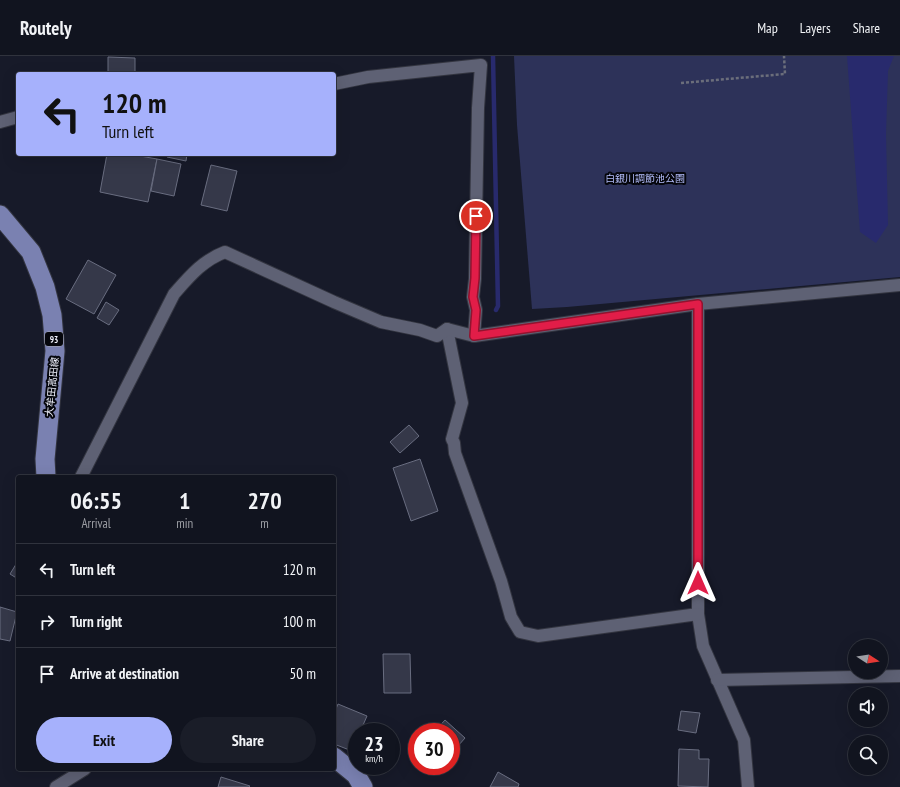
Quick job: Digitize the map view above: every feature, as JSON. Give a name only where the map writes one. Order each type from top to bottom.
[{"type":"main road","name":"大牟田高田線","points":[[0,215],[31,252],[45,287],[52,315],[55,351],[45,459],[46,475]]},
{"type":"main road","points":[[336,759],[356,775],[363,787]]},
{"type":"street","points":[[336,84],[368,77],[481,61],[478,108],[475,278],[473,297],[476,310],[474,336]]},
{"type":"street","points":[[0,122],[16,118]]},
{"type":"street","points":[[82,475],[174,294],[194,271],[212,257],[225,252],[334,302],[382,322],[420,330],[437,336],[447,329],[474,336],[698,304],[900,285]]},
{"type":"street","points":[[698,304],[698,614],[703,646],[744,740],[748,787]]},
{"type":"street","points":[[447,329],[462,402],[452,439],[455,454],[502,581],[511,616],[520,632],[538,636],[698,614]]},
{"type":"street","points":[[717,680],[900,676]]},
{"type":"street","points":[[56,787],[82,771]]},
{"type":"path","points":[[681,83],[785,74],[784,56]]},
{"type":"green space","name":"白銀川調節池公園","points":[[514,56],[900,56],[900,277],[532,309],[517,125]]},
{"type":"shaded area","points":[[847,56],[894,56],[888,71],[886,134],[888,225],[876,243],[860,232]]},
{"type":"building","points":[[108,57],[135,58],[135,72],[108,72]]},
{"type":"building","points":[[107,156],[140,156],[157,159],[148,202],[100,192]]},
{"type":"building","points":[[167,156],[187,156],[186,161]]},
{"type":"building","points":[[157,159],[181,164],[174,196],[151,191]]},
{"type":"building","points":[[211,165],[237,171],[227,211],[201,205]]},
{"type":"building","points":[[88,260],[116,275],[94,314],[66,299]]},
{"type":"building","points":[[106,302],[119,310],[109,325],[97,318]]},
{"type":"building","points":[[409,425],[419,436],[400,453],[390,442]]},
{"type":"building","points":[[420,459],[438,511],[411,521],[393,468]]},
{"type":"building","points":[[16,564],[16,578],[10,574]]},
{"type":"building","points":[[0,607],[16,612],[16,616],[10,641],[0,639]]},
{"type":"building","points":[[383,654],[410,654],[411,693],[384,693]]},
{"type":"building","points":[[338,704],[367,716],[364,723],[348,723],[348,749],[336,745],[336,709]]},
{"type":"building","points":[[681,711],[700,713],[696,733],[678,730]]},
{"type":"building","points":[[460,734],[465,738],[460,744]]},
{"type":"building","points":[[679,749],[699,750],[699,759],[709,759],[708,787],[678,786]]},
{"type":"building","points":[[498,772],[519,784],[518,787],[490,787]]},
{"type":"building","points":[[221,777],[250,786],[218,787]]},
{"type":"waterway","points":[[493,56],[498,306],[496,310]]},
{"type":"route","points":[[476,216],[475,278],[473,297],[476,310],[474,336],[698,304],[698,583]]}]
